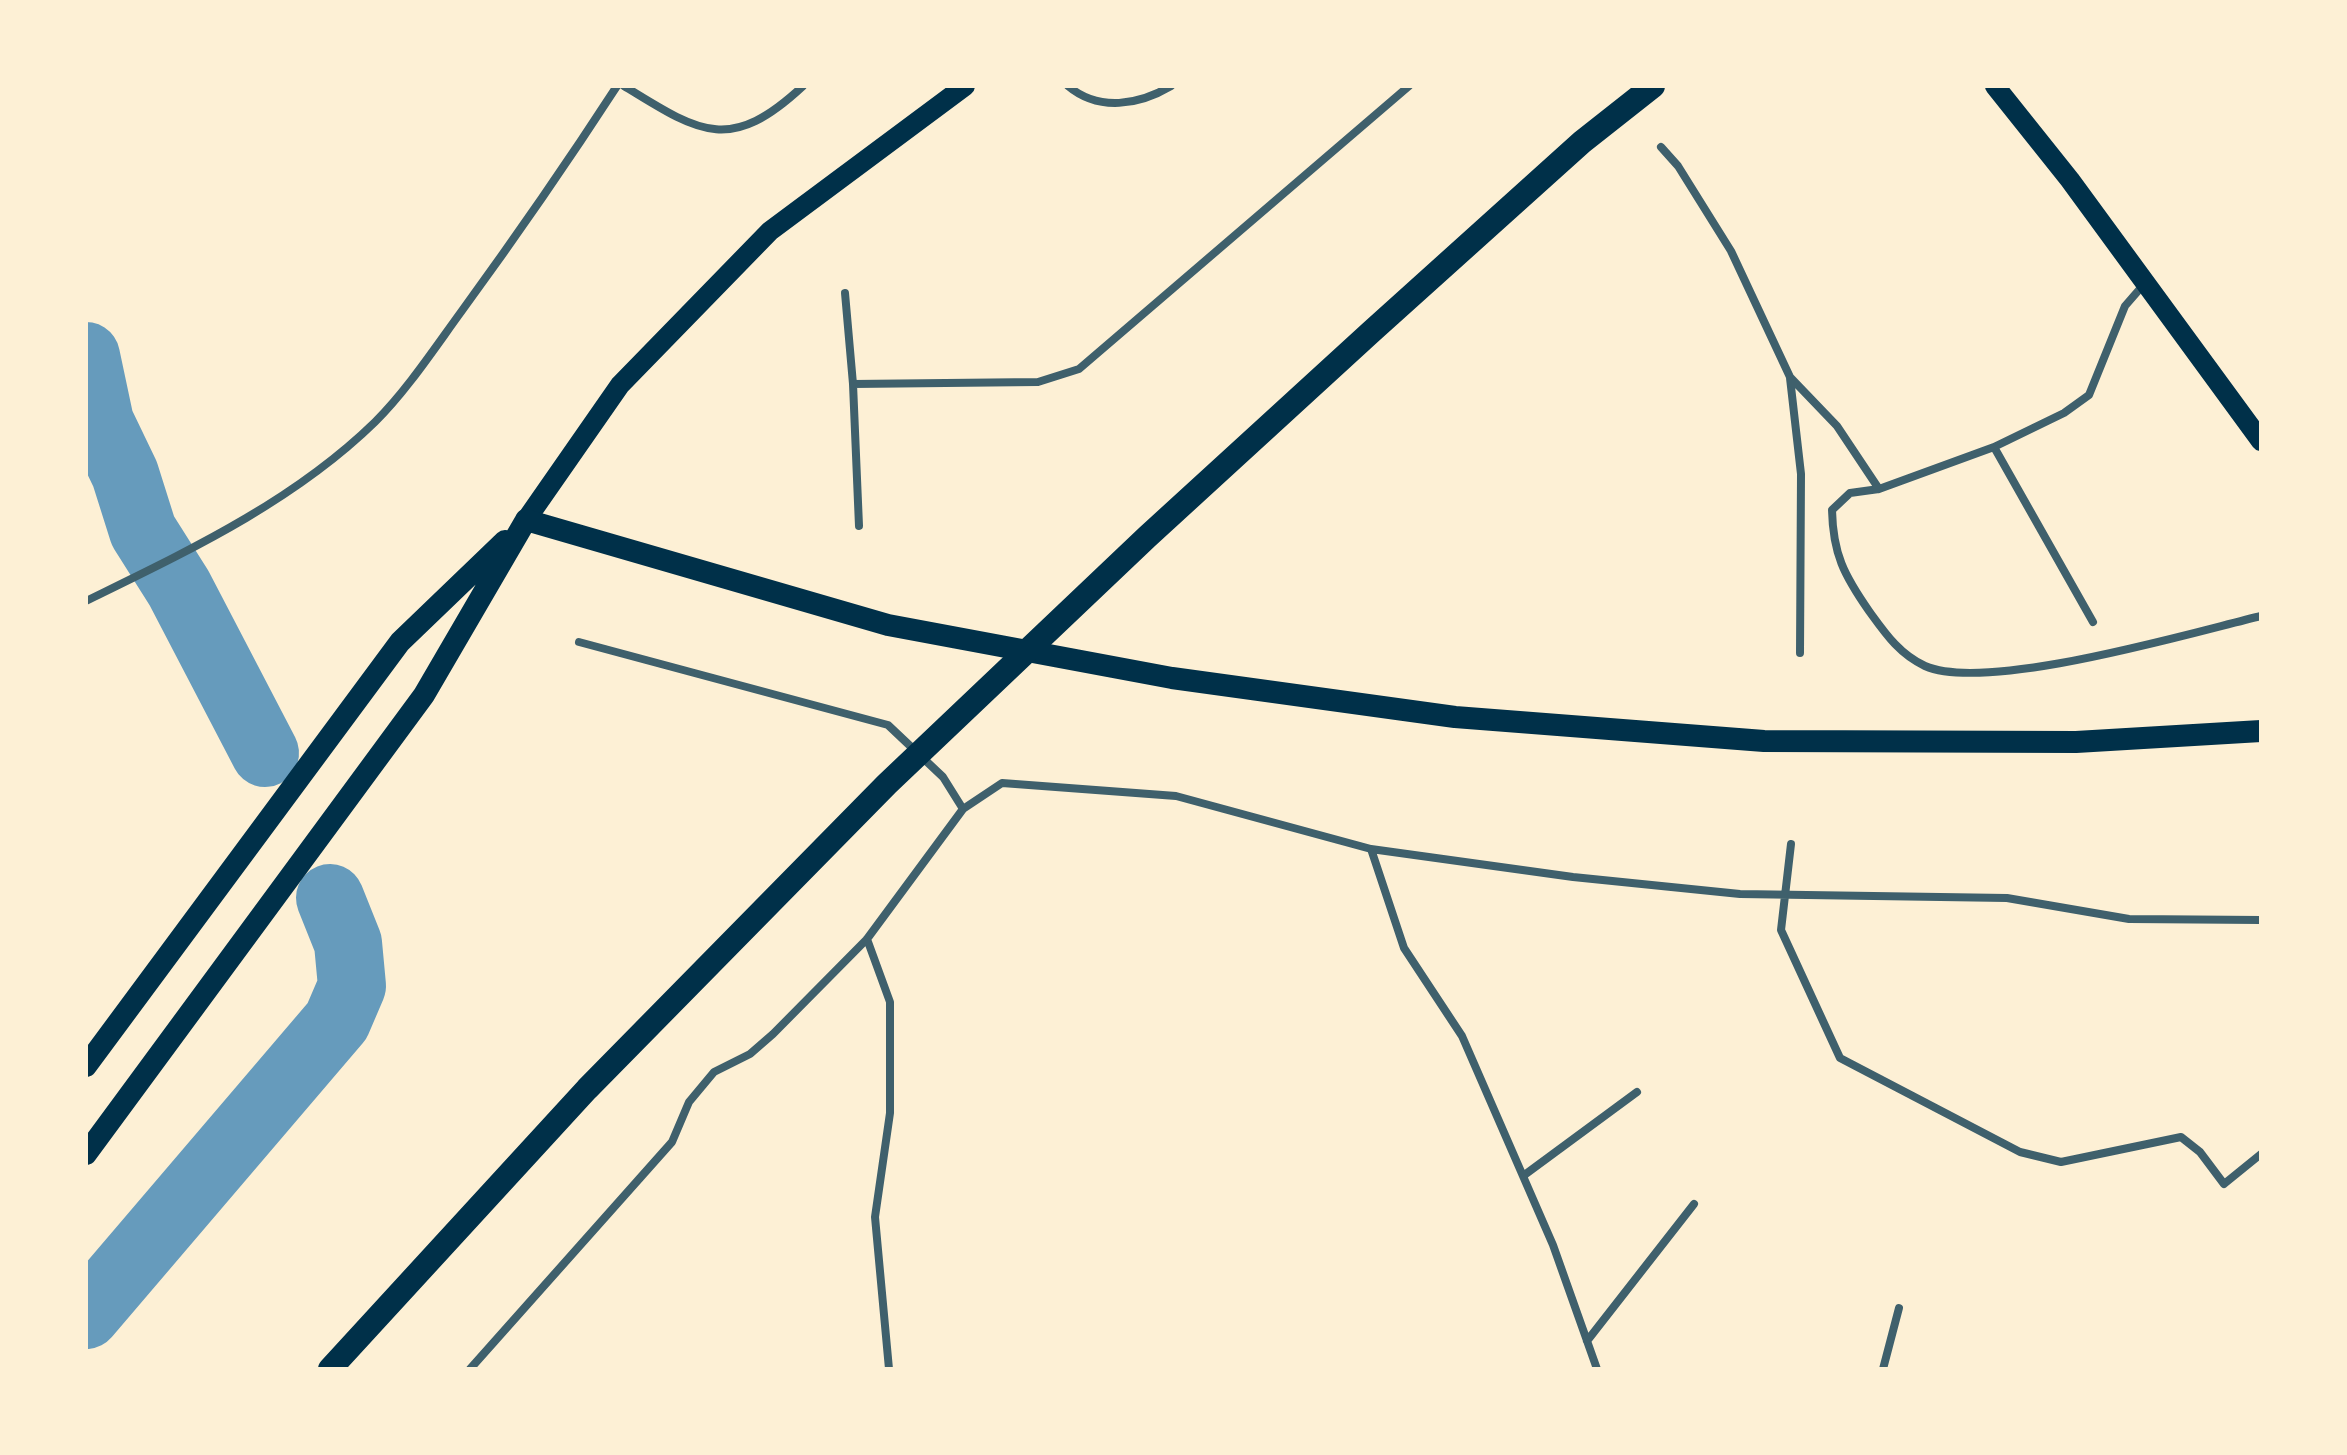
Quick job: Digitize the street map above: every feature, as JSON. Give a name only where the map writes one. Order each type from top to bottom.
[{"type":"highway","points":[[330,1369],[587,1089],[887,784],[1147,537],[1582,142],[1653,86]]},
{"type":"highway","points":[[526,520],[888,625],[1172,678],[1455,717],[1764,741],[2076,742],[2261,731]]},
{"type":"highway","points":[[86,1066],[400,642],[526,520]]},
{"type":"highway","points":[[86,1154],[424,695],[526,520]]},
{"type":"main road","points":[[526,520],[620,385],[770,231],[965,86]]},
{"type":"main road","points":[[1995,86],[2070,180],[2261,441]]},
{"type":"street","points":[[86,601],[187,552],[270,505],[334,458],[376,421],[428,358],[535,211],[617,86]]},
{"type":"street","points":[[624,86],[679,120],[713,129],[739,129],[776,111],[803,86]]},
{"type":"street","points":[[1068,86],[1080,96],[1116,105],[1152,97],[1171,86]]},
{"type":"street","points":[[853,384],[1038,382],[1079,369],[1409,86]]},
{"type":"street","points":[[1661,147],[1678,166],[1731,251],[1790,377],[1801,474],[1800,653]]},
{"type":"street","points":[[2145,282],[2125,306],[2089,395],[2064,413],[1994,447],[1879,489],[1850,493],[1832,510],[1833,540],[1850,583],[1895,646],[1925,666],[1957,673],[1997,671],[2079,659],[2261,616]]},
{"type":"street","points":[[845,293],[853,384],[859,526]]},
{"type":"street","points":[[1790,377],[1837,426],[1879,489]]},
{"type":"street","points":[[1994,447],[2093,622]]},
{"type":"street","points":[[579,642],[888,725],[943,777],[963,809]]},
{"type":"street","points":[[470,1369],[672,1142],[689,1102],[714,1072],[750,1054],[773,1034],[867,939],[963,809],[1002,783],[1176,796],[1371,849],[1573,877],[1785,896],[2007,898],[2129,919],[2261,920]]},
{"type":"street","points":[[1791,844],[1781,930],[1840,1058],[2020,1152],[2061,1162],[2181,1137],[2200,1152],[2224,1184],[2261,1154]]},
{"type":"street","points":[[1371,849],[1404,948],[1462,1036],[1553,1245],[1597,1369]]},
{"type":"street","points":[[867,939],[890,1002],[890,1113],[875,1217],[889,1369]]},
{"type":"street","points":[[1523,1176],[1637,1092]]},
{"type":"street","points":[[1587,1341],[1694,1204]]},
{"type":"street","points":[[1883,1369],[1899,1308]]},
{"type":"waterway","points":[[86,356],[100,422],[125,474],[143,531],[179,588],[265,753]]},
{"type":"waterway","points":[[86,1315],[337,1021],[352,986],[348,943],[330,898]]}]
